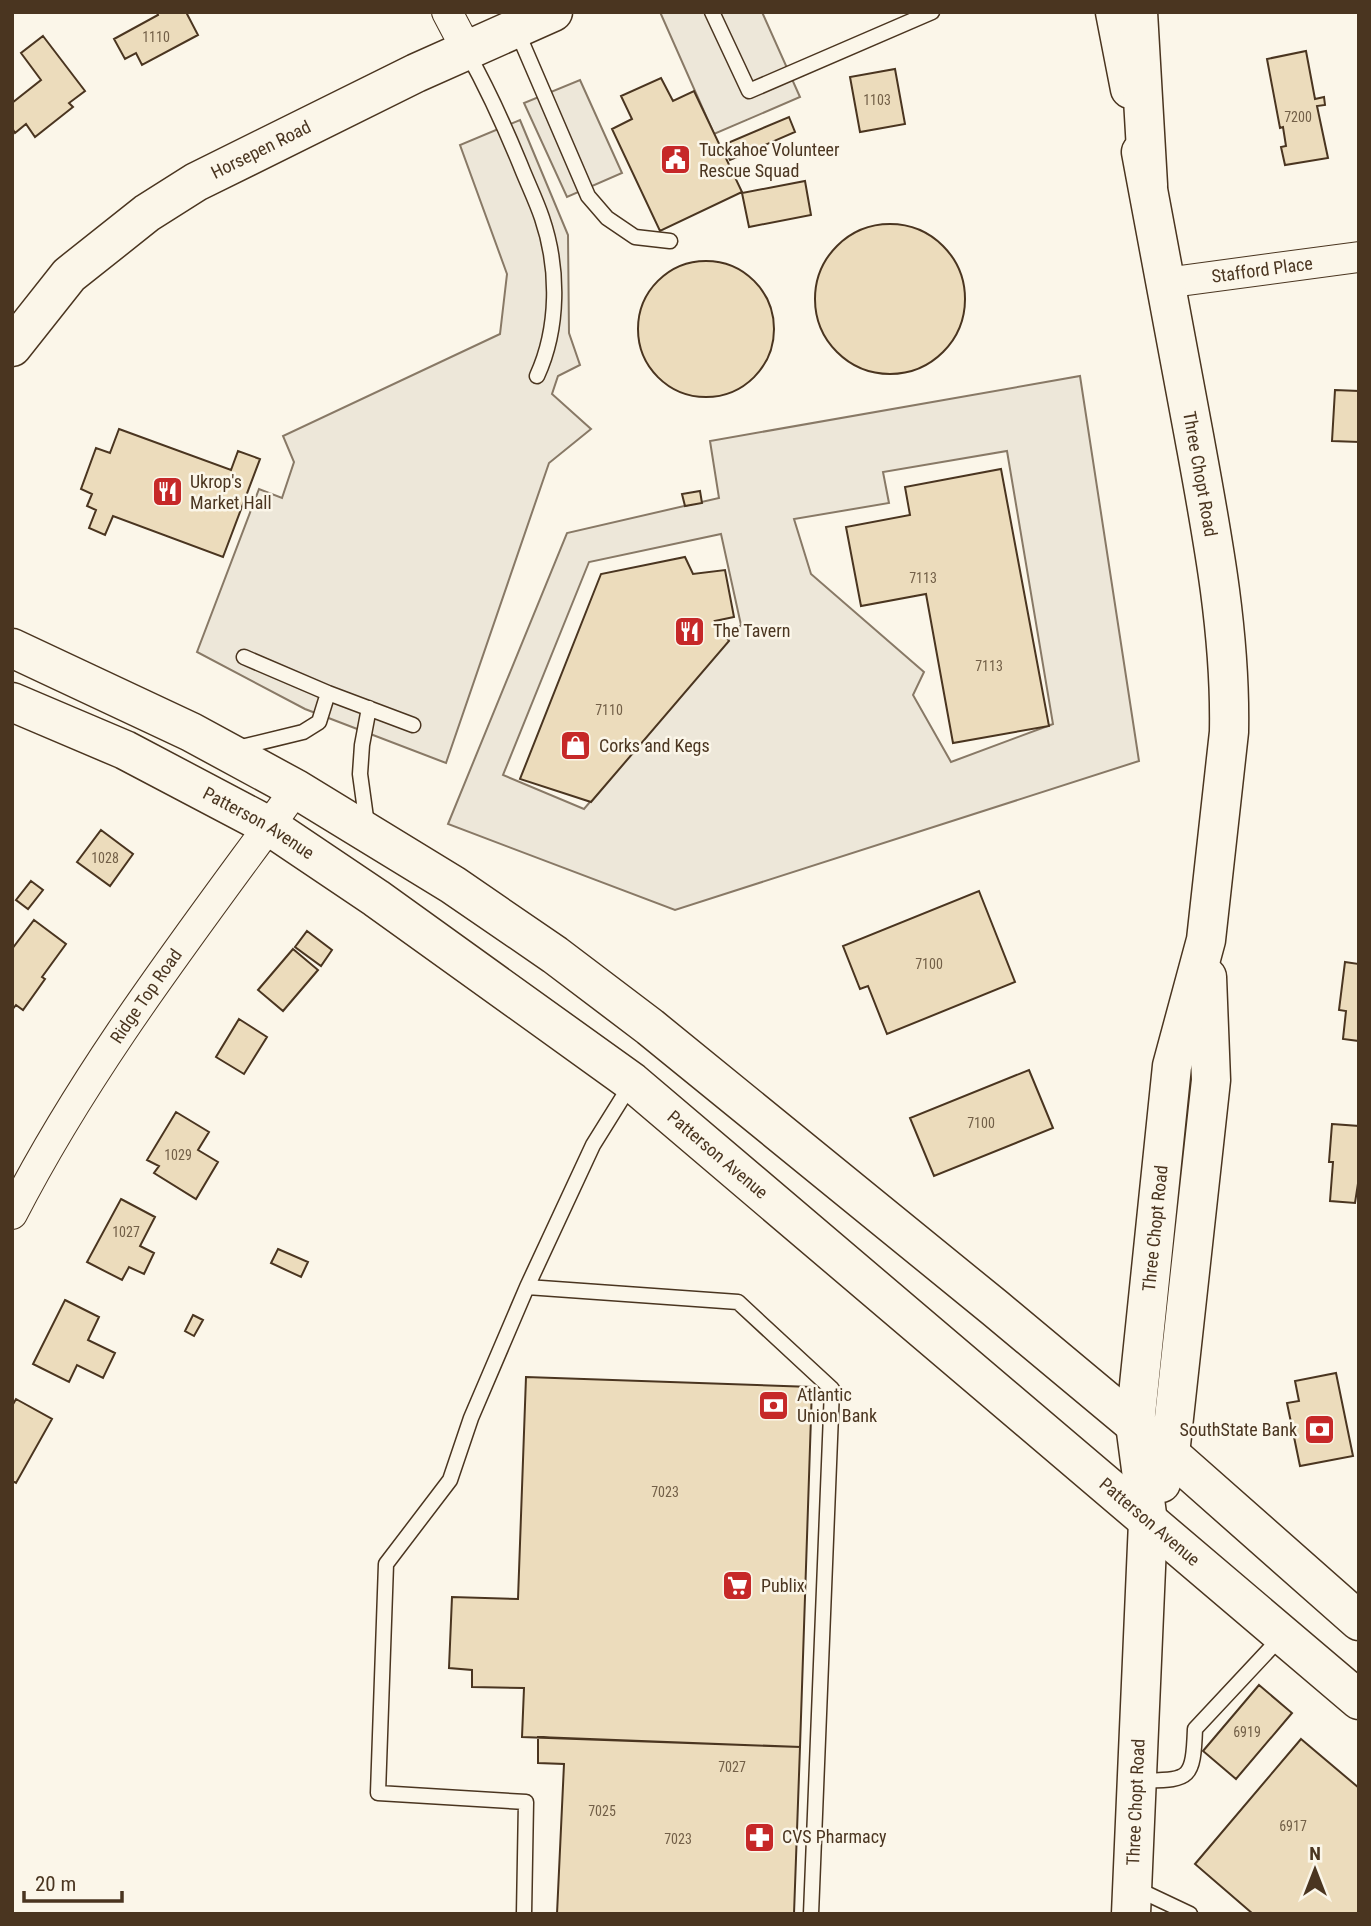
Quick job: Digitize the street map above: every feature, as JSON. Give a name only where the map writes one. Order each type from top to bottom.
[{"type":"main road","name":"Horsepen Road","points":[[12,347],[69,275],[147,213],[196,182],[467,50],[553,12]]},
{"type":"main road","name":"Three Chopt Road","points":[[1115,12],[1215,553],[1226,626],[1229,732],[1206,940],[1211,1080],[1170,1454],[1148,1521]]},
{"type":"main road","points":[[1138,12],[1148,185]]},
{"type":"main road","points":[[12,649],[178,726],[296,789],[501,916],[605,991],[1135,1424],[1359,1621]]},
{"type":"main road","name":"Patterson Avenue","points":[[12,702],[125,750],[269,827],[387,906],[632,1082],[1359,1700]]},
{"type":"main road","name":"Three Chopt Road","points":[[1132,1900],[1148,1521],[1135,1424],[1172,1066],[1206,940]]},
{"type":"street","points":[[447,12],[467,50]]},
{"type":"street","name":"Stafford Place","points":[[1166,283],[1359,257]]},
{"type":"street","name":"Ridge Top Road","points":[[12,1214],[72,1108],[140,1005],[296,789]]},
{"type":"lane","points":[[712,12],[748,91],[932,12]]},
{"type":"lane","points":[[516,30],[587,196],[607,218],[635,237],[670,240]]},
{"type":"lane","points":[[467,50],[495,103],[543,219],[555,295],[546,357],[537,376]]},
{"type":"lane","points":[[244,657],[328,693],[413,724]]},
{"type":"lane","points":[[226,751],[303,732],[319,722],[328,693]]},
{"type":"lane","points":[[368,833],[360,774],[369,708]]},
{"type":"lane","points":[[524,1914],[526,1802],[378,1793],[386,1564],[450,1480],[471,1418],[527,1287],[593,1146],[632,1082]]},
{"type":"lane","points":[[527,1287],[738,1302],[832,1389],[811,1914]]},
{"type":"lane","points":[[1137,1781],[1180,1779],[1190,1771],[1194,1760],[1195,1729],[1282,1636]]},
{"type":"lane","points":[[1132,1900],[1190,1914]]},
{"type":"shaded area","points":[[660,12],[762,12],[800,97],[714,134]]},
{"type":"shaded area","points":[[580,80],[622,173],[567,197],[524,103]]},
{"type":"shaded area","points":[[520,120],[568,235],[569,333],[580,365],[558,376],[552,394],[591,429],[549,463],[446,763],[305,709],[197,652],[259,489],[282,498],[294,462],[283,436],[500,334],[507,274],[460,145]]},
{"type":"shaded area","points":[[1080,376],[1139,761],[675,910],[448,824],[567,533],[719,498],[710,441]],"holes":[[[1007,451],[1053,724],[951,762],[913,695],[924,672],[811,574],[794,519],[889,503],[883,472]],[[721,534],[741,625],[584,809],[503,775],[589,562]]]},
{"type":"building","points":[[157,12],[186,12],[198,35],[142,65],[136,53],[125,59],[114,39],[158,15]]},
{"type":"building","points":[[43,36],[85,91],[69,103],[73,107],[35,137],[26,124],[15,133],[12,128],[12,103],[41,80],[21,53]]},
{"type":"building","points":[[1306,51],[1315,99],[1324,97],[1325,105],[1317,106],[1328,158],[1285,165],[1281,147],[1286,146],[1283,127],[1280,128],[1267,59]]},
{"type":"building","points":[[895,69],[905,124],[860,132],[850,77]]},
{"type":"building","name":"Tuckahoe Volunteer Rescue Squad","points":[[661,78],[673,101],[694,91],[742,192],[660,231],[612,129],[632,119],[621,96]]},
{"type":"building","points":[[789,117],[795,132],[730,160],[723,145]]},
{"type":"building","points":[[805,181],[811,215],[749,227],[742,193]]},
{"type":"building","points":[[890,224],[919,229],[943,246],[960,270],[965,299],[960,328],[943,352],[919,369],[890,374],[861,369],[837,352],[820,328],[815,299],[820,270],[837,246],[861,229]]},
{"type":"building","points":[[706,261],[732,266],[754,281],[769,303],[774,329],[769,355],[754,377],[732,392],[706,397],[680,392],[658,377],[643,355],[638,329],[643,303],[658,281],[680,266]]},
{"type":"building","points":[[1335,390],[1359,391],[1359,442],[1332,441]]},
{"type":"building","name":"Ukrop's Market Hall","points":[[119,429],[231,470],[238,451],[260,459],[223,557],[113,516],[105,535],[89,528],[96,510],[87,506],[92,494],[81,489],[96,448],[110,453]]},
{"type":"building","points":[[1001,469],[1049,726],[953,743],[926,594],[861,606],[846,527],[910,515],[905,487]]},
{"type":"building","points":[[700,491],[702,503],[685,506],[682,494]]},
{"type":"building","points":[[685,557],[693,574],[725,570],[734,617],[715,621],[729,641],[591,802],[520,779],[601,574]]},
{"type":"building","points":[[101,830],[133,854],[110,886],[77,862]]},
{"type":"building","points":[[31,881],[43,890],[28,909],[16,900]]},
{"type":"building","points":[[979,891],[1015,982],[887,1034],[868,986],[860,989],[843,946]]},
{"type":"building","points":[[34,920],[66,944],[23,1010],[16,1005],[12,1010],[12,949]]},
{"type":"building","points":[[307,931],[332,950],[321,966],[295,947]]},
{"type":"building","points":[[293,949],[318,970],[283,1011],[258,990]]},
{"type":"building","points":[[1345,962],[1359,964],[1359,1041],[1343,1039],[1346,1011],[1339,1010]]},
{"type":"building","points":[[239,1019],[267,1037],[244,1074],[216,1057]]},
{"type":"building","points":[[1029,1070],[1053,1128],[934,1176],[910,1118]]},
{"type":"building","points":[[176,1112],[209,1132],[198,1150],[218,1162],[196,1199],[154,1173],[159,1166],[147,1160]]},
{"type":"building","points":[[1332,1124],[1359,1126],[1359,1177],[1355,1203],[1330,1201]]},
{"type":"building","points":[[121,1199],[155,1217],[140,1246],[154,1253],[144,1274],[129,1267],[122,1280],[87,1262]]},
{"type":"building","points":[[278,1249],[308,1262],[301,1277],[271,1263]]},
{"type":"building","points":[[65,1300],[99,1317],[88,1340],[115,1353],[103,1378],[77,1365],[69,1382],[33,1364]]},
{"type":"building","points":[[193,1315],[203,1320],[194,1336],[185,1331]]},
{"type":"building","name":"SouthState Bank","points":[[1336,1373],[1353,1456],[1300,1466],[1287,1403],[1299,1401],[1295,1381]]},
{"type":"building","points":[[526,1377],[812,1387],[800,1747],[522,1737],[524,1688],[472,1687],[472,1670],[449,1668],[452,1597],[518,1599]]},
{"type":"building","points":[[16,1399],[52,1419],[16,1483],[12,1481],[12,1406]]},
{"type":"building","points":[[1259,1685],[1292,1713],[1236,1779],[1203,1751]]},
{"type":"building","points":[[538,1737],[800,1747],[794,1914],[557,1914],[564,1764],[538,1763]]},
{"type":"building","points":[[1301,1739],[1359,1788],[1359,1914],[1253,1914],[1195,1864]]},
{"type":"place","name":"Tuckahoe Volunteer Rescue Squad","points":[[676,160]]},
{"type":"place","name":"Ukrop's Market Hall","points":[[167,492]]},
{"type":"place","name":"The Tavern","points":[[690,631]]},
{"type":"place","name":"Corks and Kegs","points":[[576,746]]},
{"type":"place","name":"Atlantic Union Bank","points":[[774,1405]]},
{"type":"place","name":"SouthState Bank","points":[[1320,1430]]},
{"type":"place","name":"Publix","points":[[738,1586]]},
{"type":"place","name":"CVS Pharmacy","points":[[759,1837]]}]
